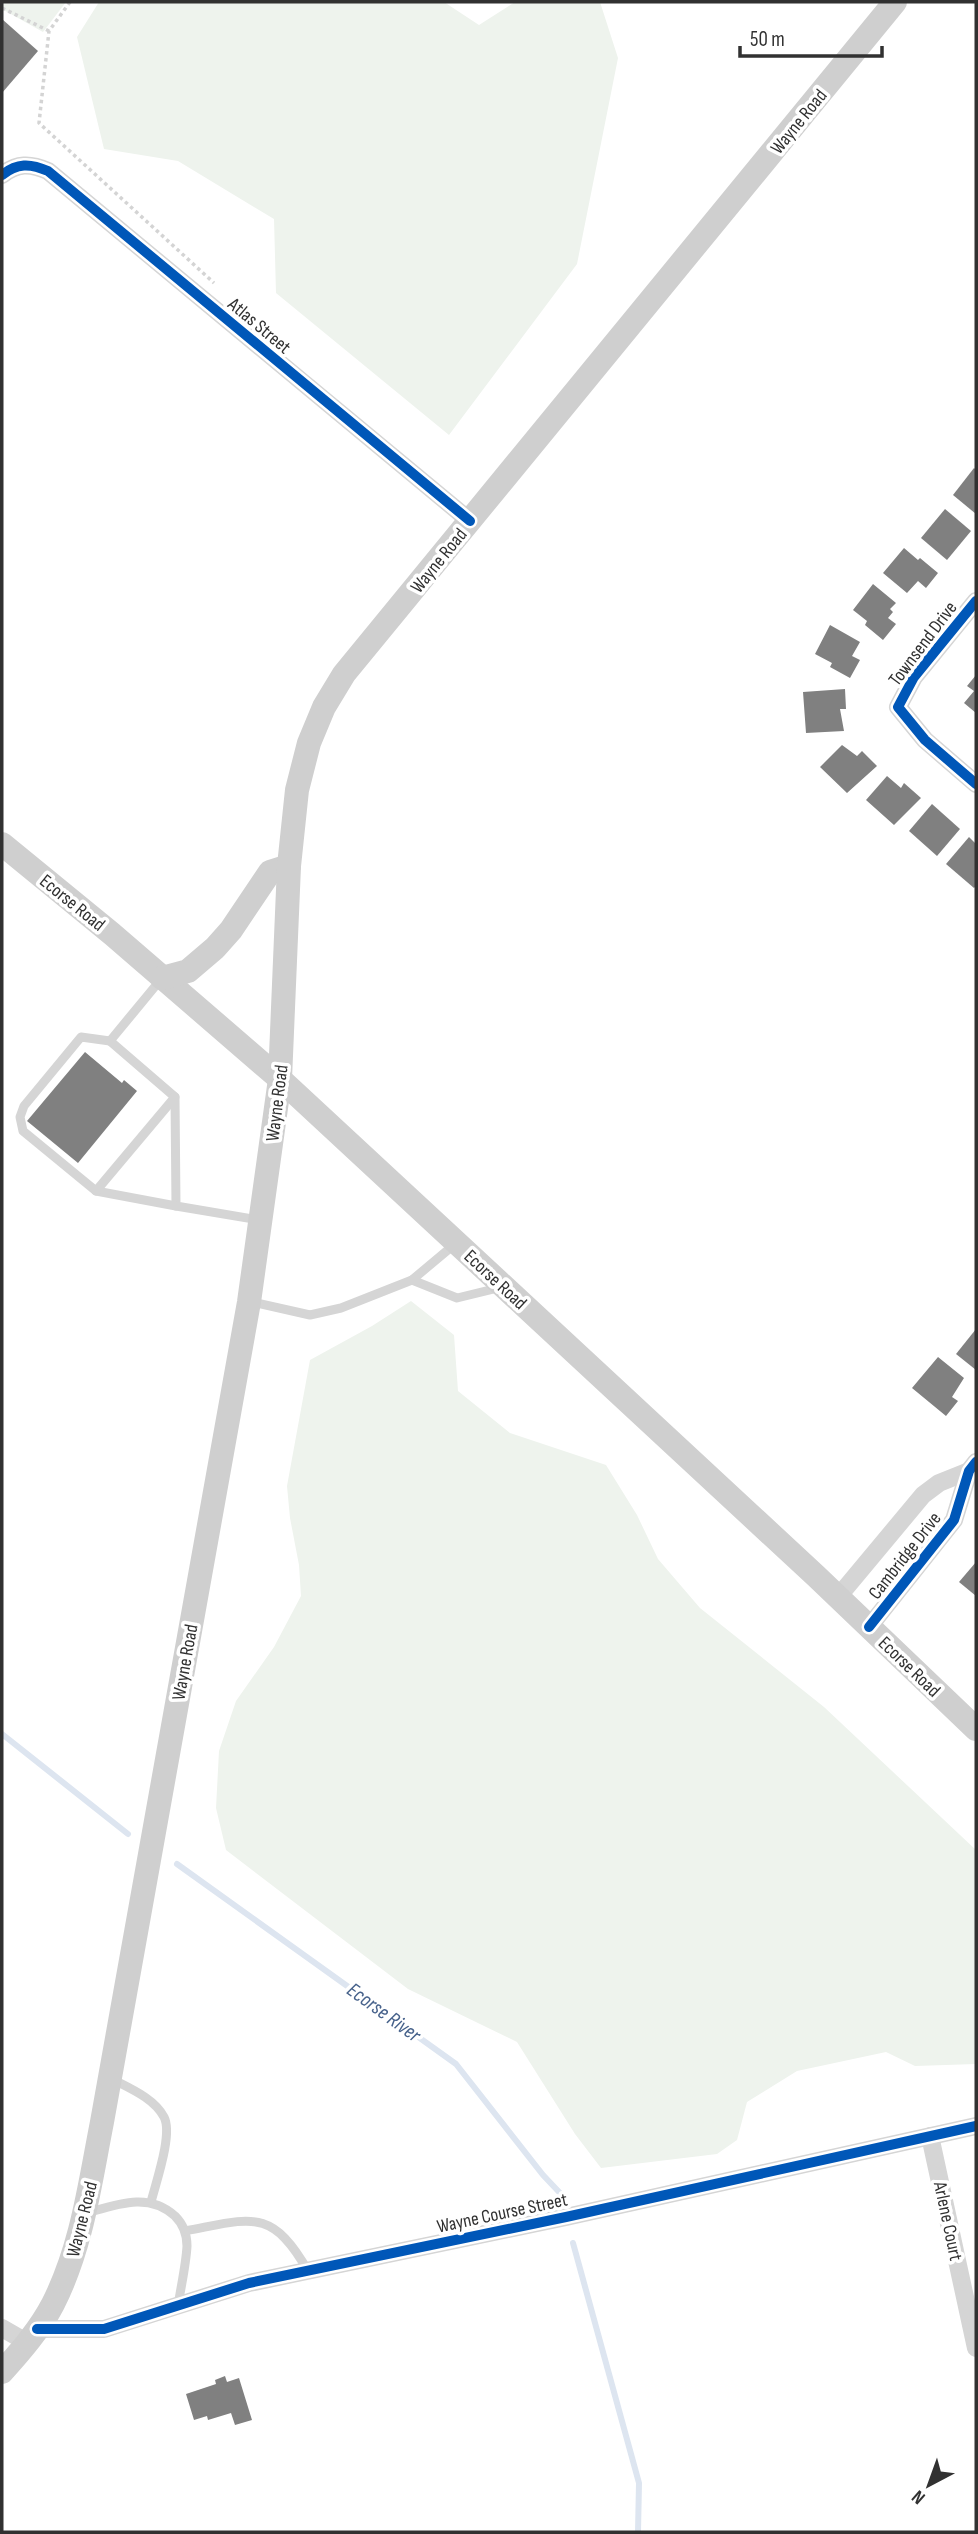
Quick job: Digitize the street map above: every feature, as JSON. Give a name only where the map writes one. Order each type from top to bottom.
[{"type":"main road","name":"Wayne Road","points":[[2,2372],[33,2336],[65,2278],[84,2214],[110,2078],[249,1302],[261,1220],[280,1079],[289,866],[302,765],[324,707],[344,674],[895,2]]},
{"type":"main road","name":"Ecorse Road","points":[[2,844],[112,934],[280,1079],[838,1597],[976,1729]]},
{"type":"main road","points":[[162,978],[188,971],[215,948],[231,930],[270,872],[289,866]]},
{"type":"street","name":"Atlas Street","points":[[2,175],[11,168],[23,165],[48,171],[470,521]]},
{"type":"street","name":"Townsend Drive","points":[[976,601],[914,677],[898,707],[925,740],[976,784]]},
{"type":"street","name":"Cambridge Drive","points":[[838,1597],[923,1495],[939,1483],[973,1467]]},
{"type":"street","name":"Cambridge Drive","points":[[869,1627],[954,1520],[973,1467]]},
{"type":"street","name":"Wayne Course Street","points":[[33,2336],[104,2329],[249,2283],[976,2126]]},
{"type":"street","name":"Arlene Court","points":[[930,2136],[976,2348]]},
{"type":"street","points":[[2,2328],[33,2336]]},
{"type":"lane","points":[[110,1041],[162,978]]},
{"type":"lane","points":[[176,1206],[175,1097],[110,1041],[81,1037],[24,1106],[20,1117],[23,1131],[96,1191],[176,1206],[261,1220]]},
{"type":"lane","points":[[96,1191],[175,1097]]},
{"type":"lane","points":[[249,1302],[310,1315],[341,1308],[412,1280],[457,1243]]},
{"type":"lane","points":[[412,1280],[457,1298],[503,1286]]},
{"type":"lane","points":[[110,2078],[139,2094],[156,2107],[164,2118],[166,2139],[151,2202]]},
{"type":"lane","points":[[84,2214],[120,2203],[151,2202],[166,2208],[178,2219],[185,2231],[187,2246],[178,2306]]},
{"type":"lane","points":[[185,2231],[248,2220],[268,2225],[284,2236],[308,2271]]},
{"type":"path","points":[[69,2],[49,31],[39,123],[220,289]]},
{"type":"path","points":[[2,8],[49,31]]},
{"type":"shaded area","points":[[2,2],[66,2],[43,32],[2,9]]},
{"type":"shaded area","points":[[99,2],[444,2],[479,25],[515,2],[600,2],[618,58],[577,264],[449,435],[276,293],[274,219],[178,161],[104,149],[77,37]]},
{"type":"shaded area","points":[[411,1301],[454,1335],[458,1391],[510,1433],[606,1465],[637,1515],[658,1559],[700,1608],[824,1707],[976,1850],[976,2064],[915,2066],[886,2052],[797,2071],[747,2102],[737,2140],[717,2154],[601,2168],[575,2134],[517,2042],[408,1989],[226,1850],[216,1808],[219,1751],[236,1701],[274,1647],[301,1596],[287,1486],[310,1360]]},
{"type":"building","points":[[2,19],[38,51],[2,93]]},
{"type":"building","points":[[974,468],[976,470],[976,514],[953,495]]},
{"type":"building","points":[[945,509],[971,531],[947,560],[921,538]]},
{"type":"building","points":[[904,548],[938,573],[926,588],[918,581],[907,593],[883,573]]},
{"type":"building","points":[[873,584],[896,603],[890,609],[893,612],[888,618],[896,624],[883,640],[865,625],[867,621],[853,610]]},
{"type":"building","points":[[830,625],[860,642],[852,656],[860,660],[850,678],[830,667],[832,663],[815,654]]},
{"type":"building","points":[[976,675],[976,713],[964,703],[974,691],[967,686]]},
{"type":"building","points":[[845,689],[846,709],[840,709],[844,731],[806,733],[803,692]]},
{"type":"building","points":[[842,745],[857,756],[862,751],[877,766],[847,793],[820,767]]},
{"type":"building","points":[[887,776],[901,788],[904,783],[921,798],[894,825],[866,800]]},
{"type":"building","points":[[932,804],[960,829],[937,856],[909,831]]},
{"type":"building","points":[[969,837],[976,844],[974,888],[946,864]]},
{"type":"building","points":[[85,1052],[122,1083],[124,1080],[137,1091],[78,1163],[27,1121]]},
{"type":"building","points":[[976,1329],[976,1370],[956,1354]]},
{"type":"building","points":[[938,1357],[964,1378],[952,1397],[958,1401],[946,1416],[912,1388]]},
{"type":"building","points":[[976,1562],[976,1596],[959,1582]]},
{"type":"building","points":[[225,2376],[227,2382],[239,2378],[252,2420],[235,2425],[231,2413],[208,2420],[207,2416],[194,2420],[186,2394],[216,2384],[215,2380]]},
{"type":"waterway","name":"Ecorse River","points":[[2,1734],[128,1834]]},
{"type":"waterway","name":"Ecorse River","points":[[177,1864],[456,2064],[560,2193]]},
{"type":"waterway","name":"Ecorse River","points":[[573,2243],[639,2483],[638,2532]]},
{"type":"cycle path","points":[[2,175],[13,168],[24,166],[48,171],[470,521]]},
{"type":"cycle path","points":[[976,601],[914,677],[898,707],[925,740],[976,784]]},
{"type":"cycle path","points":[[869,1627],[954,1520],[969,1471],[976,1462]]},
{"type":"cycle path","points":[[37,2329],[104,2329],[249,2283],[566,2217],[976,2126]]}]
